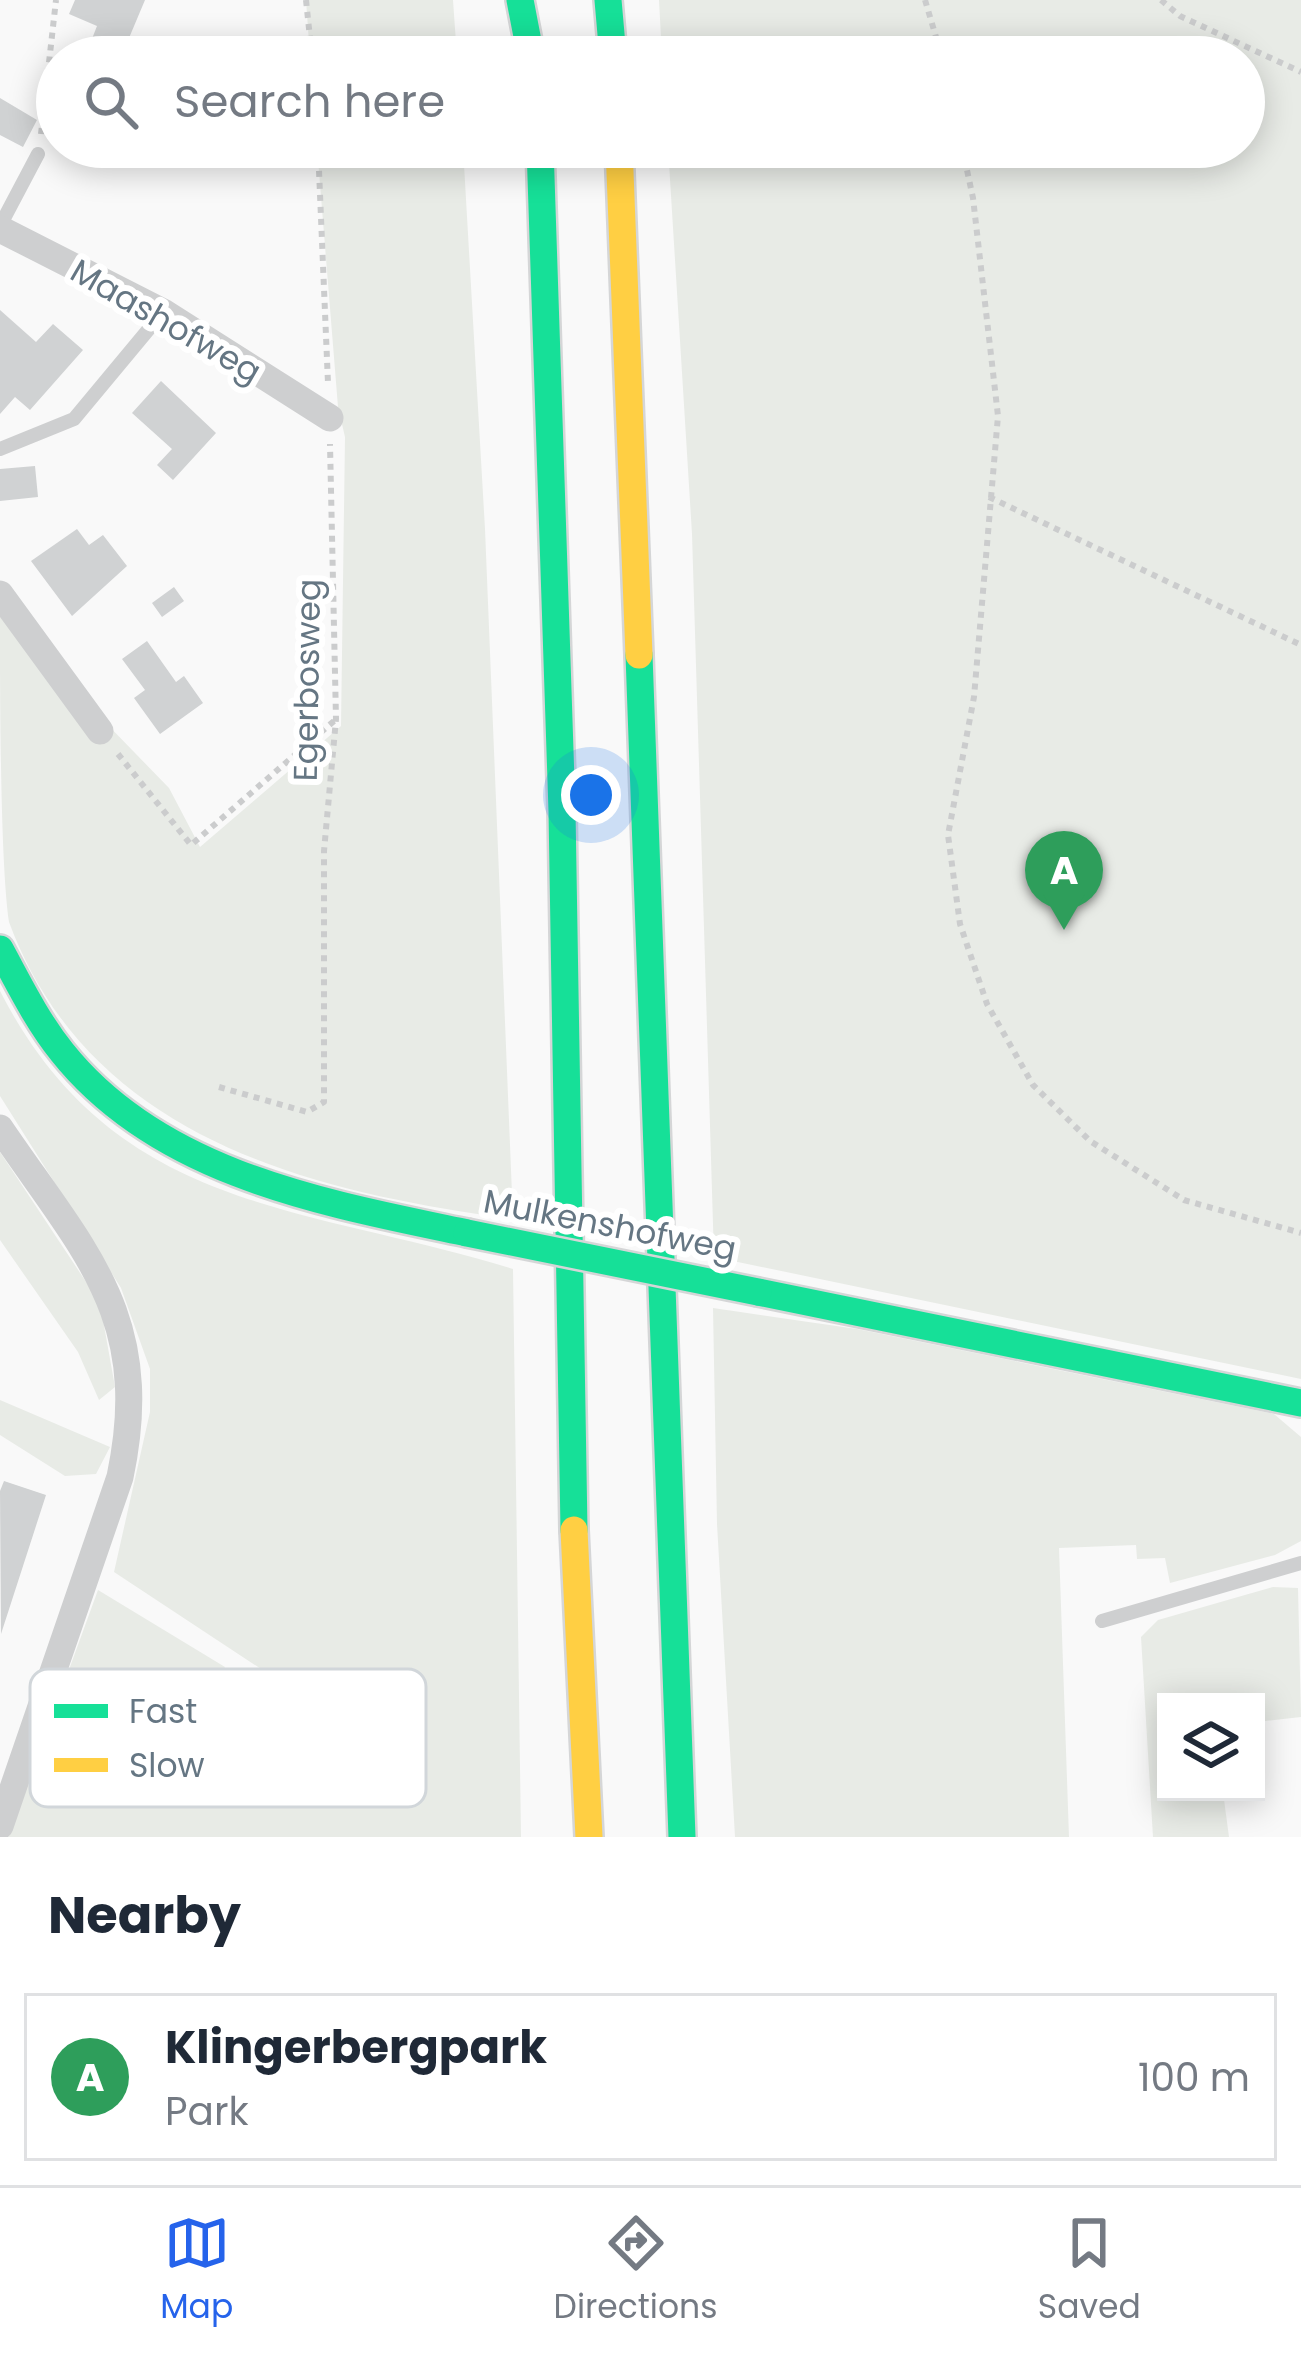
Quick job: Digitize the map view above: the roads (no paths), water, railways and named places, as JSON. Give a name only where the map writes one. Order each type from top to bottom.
[{"type":"main road","points":[[520,0],[528,36]]},
{"type":"main road","points":[[531,0],[532,36]]},
{"type":"main road","points":[[608,0],[612,36]]},
{"type":"main road","points":[[541,168],[562,812],[574,1528],[589,1837]]},
{"type":"main road","points":[[620,168],[646,735],[661,1369],[682,1837]]},
{"type":"main road","name":"Mulkenshofweg","points":[[0,949],[73,1065],[139,1124],[218,1171],[270,1188],[467,1234],[1301,1403]]},
{"type":"street","name":"Maashofweg","points":[[0,228],[163,312],[330,418]]},
{"type":"street","points":[[0,594],[100,730]]},
{"type":"street","points":[[0,1128],[108,1287],[130,1374],[130,1428],[120,1477],[54,1669]]},
{"type":"street","points":[[0,1826],[30,1739]]},
{"type":"lane","points":[[0,228],[36,158]]},
{"type":"lane","points":[[0,449],[74,419],[163,312]]},
{"type":"lane","points":[[1102,1621],[1301,1563]]},
{"type":"place","name":"Klingerbergpark","points":[[1064,930]]}]
